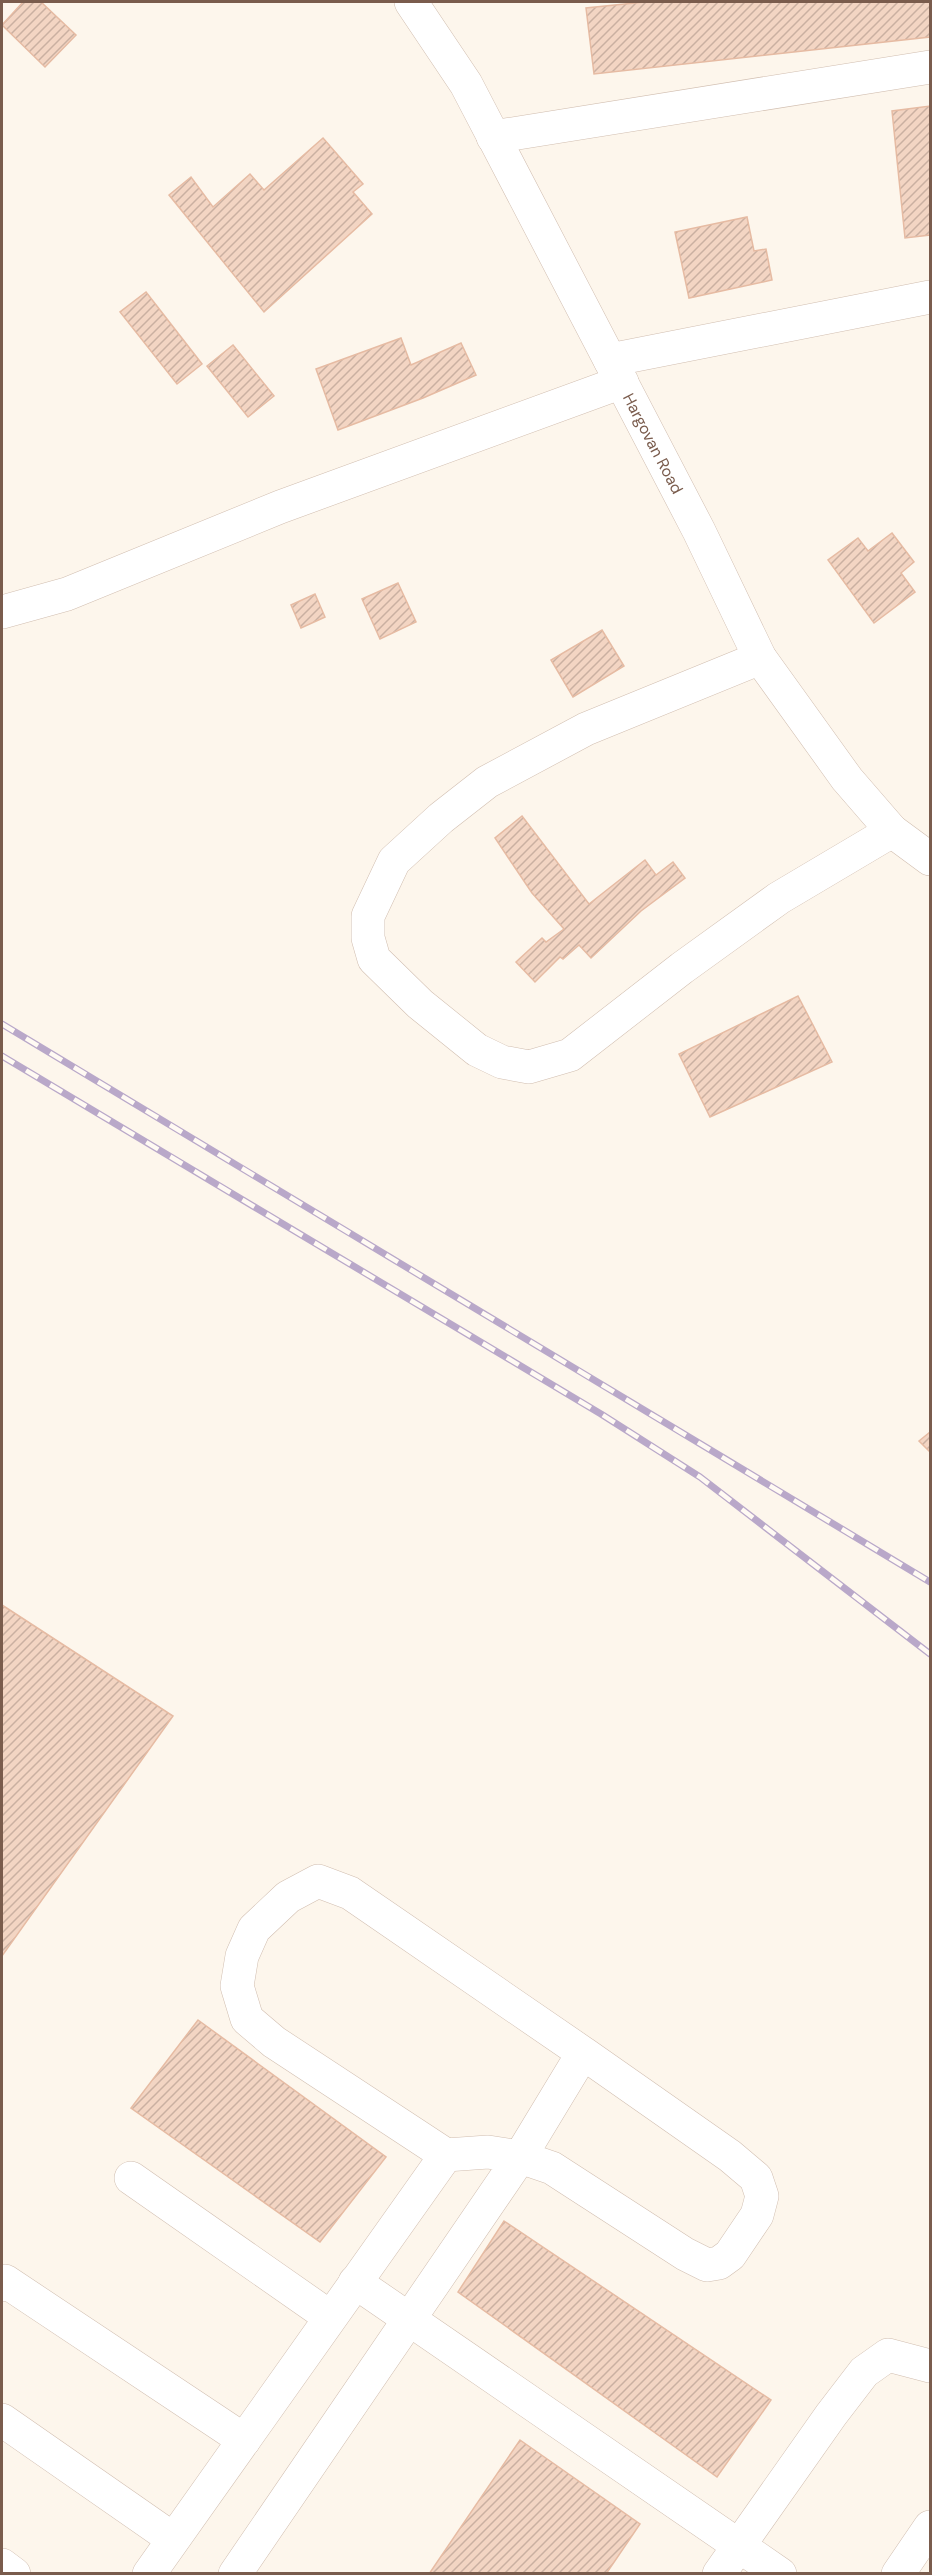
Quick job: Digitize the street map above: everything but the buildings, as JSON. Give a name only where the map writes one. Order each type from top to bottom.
[{"type":"street","name":"Hargovan Road","points":[[411,2],[466,84],[699,531],[760,658],[847,779],[892,831],[930,859]]},
{"type":"street","points":[[493,137],[930,67]]},
{"type":"street","points":[[2,612],[68,594],[616,371],[930,297]]},
{"type":"street","points":[[760,658],[586,729],[487,782],[441,818],[394,861],[368,916],[368,938],[374,959],[420,1004],[477,1050],[502,1062],[529,1067],[570,1055],[682,968],[778,898],[892,831]]},
{"type":"street","points":[[318,1881],[350,1893],[730,2156],[756,2178],[762,2196],[757,2216],[730,2255],[719,2263],[707,2265],[685,2254],[552,2168],[520,2157],[488,2152],[446,2155],[274,2042],[246,2019],[237,1986],[242,1956],[254,1929],[288,1896],[318,1881]]},
{"type":"street","points":[[235,2574],[520,2157],[583,2053]]},
{"type":"street","points":[[149,2574],[446,2155]]},
{"type":"street","points":[[130,2178],[330,2318]]},
{"type":"street","points":[[3,2281],[244,2440]]},
{"type":"street","points":[[355,2283],[780,2574]]},
{"type":"street","points":[[719,2574],[864,2372],[888,2355],[930,2366]]},
{"type":"street","points":[[2,2420],[173,2539]]},
{"type":"street","points":[[898,2574],[930,2527]]},
{"type":"street","points":[[2,2565],[14,2574]]},
{"type":"railway","points":[[2,1024],[930,1582]]},
{"type":"railway","points":[[2,1056],[601,1414],[700,1477],[930,1654]]}]
